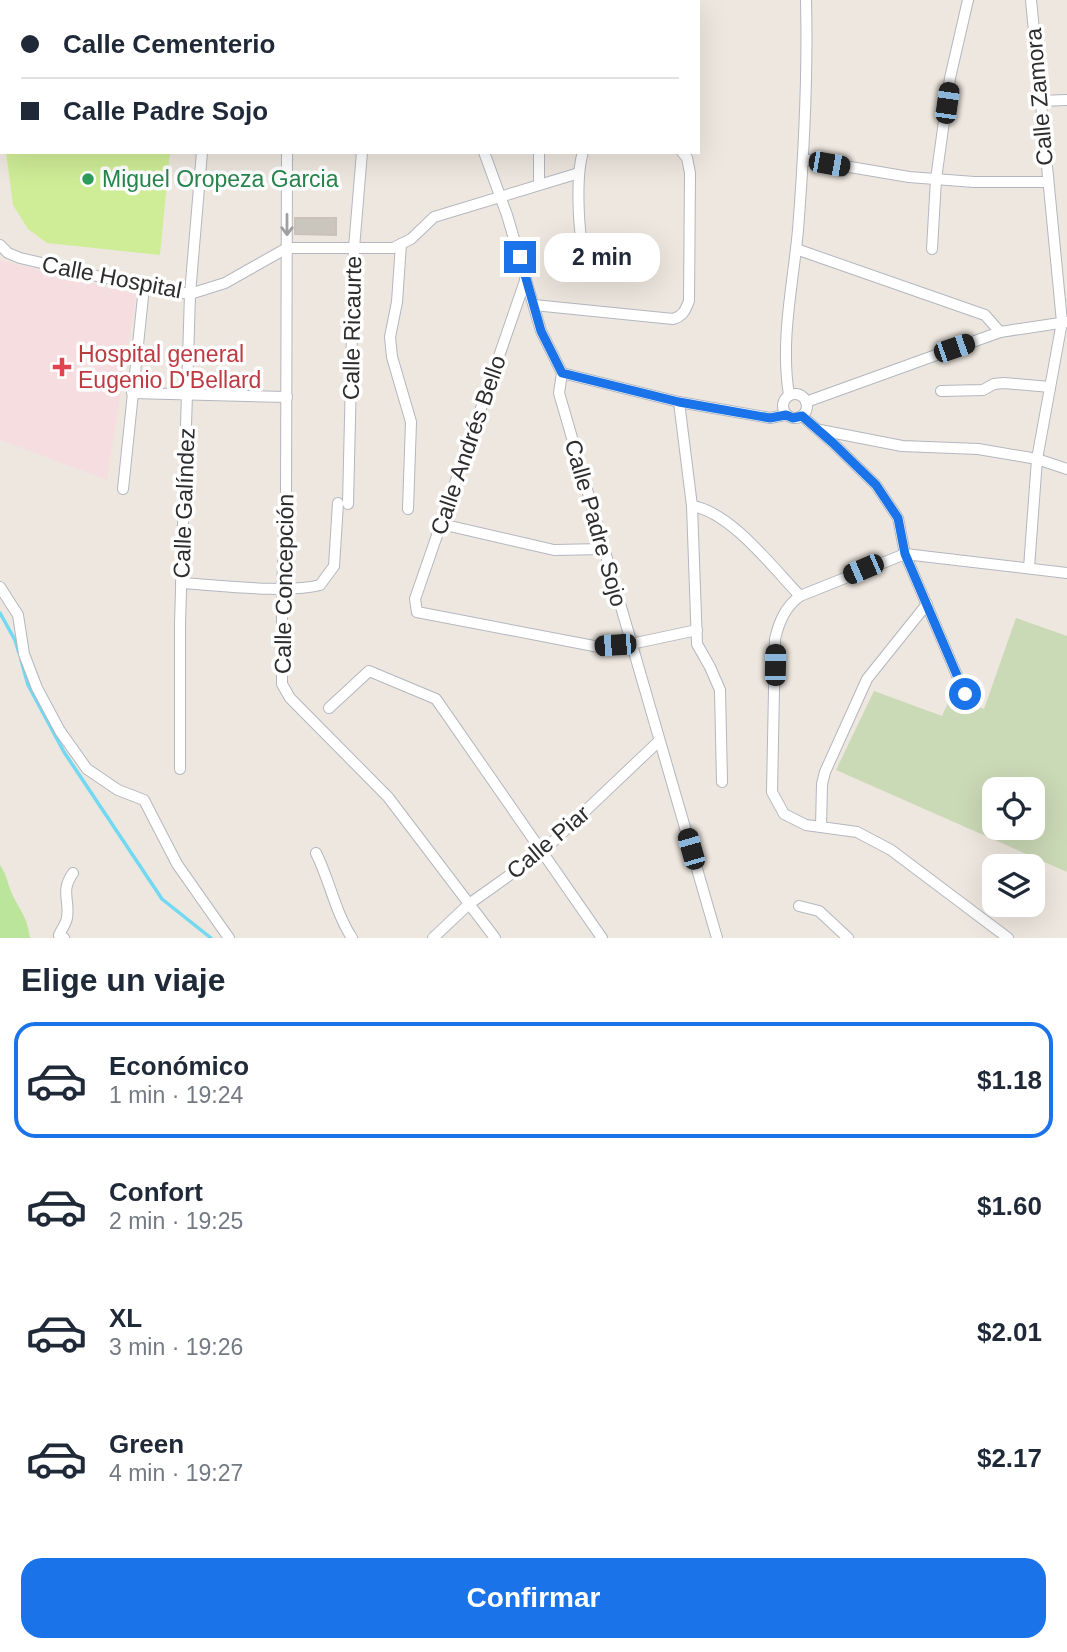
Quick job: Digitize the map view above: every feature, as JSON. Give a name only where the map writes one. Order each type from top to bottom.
[{"type":"street","points":[[786,415],[782,404],[789,395],[785,342],[796,249],[808,62],[806,0]]},
{"type":"street","points":[[932,249],[936,179],[950,78],[968,0]]},
{"type":"street","name":"Calle Zamora","points":[[1029,568],[1037,460],[1065,322],[1047,182],[1031,0]]},
{"type":"street","points":[[1040,102],[1067,100]]},
{"type":"street","name":"Calle Galíndez","points":[[180,769],[181,583],[189,395],[190,294],[202,154]]},
{"type":"street","name":"Calle Concepción","points":[[287,154],[287,397],[282,684],[290,698],[388,797],[495,938]]},
{"type":"street","name":"Calle Ricaurte","points":[[282,588],[309,588],[320,585],[334,566],[343,503],[354,248],[362,154]]},
{"type":"street","name":"Calle Padre Sojo","points":[[485,154],[541,331],[562,373],[559,393],[717,938]]},
{"type":"street","points":[[538,184],[539,154]]},
{"type":"street","points":[[583,154],[579,173],[581,225],[587,260]]},
{"type":"street","points":[[534,305],[673,319],[680,317],[689,301],[690,173],[684,154]]},
{"type":"street","points":[[803,159],[909,177],[1047,182]]},
{"type":"street","points":[[408,509],[411,422],[392,358],[390,337],[397,302],[401,244],[411,239],[434,217],[579,173]]},
{"type":"street","name":"Calle Hospital","points":[[0,245],[8,253],[20,258],[144,287],[190,294],[225,283],[287,248],[393,248],[401,244]]},
{"type":"street","points":[[796,249],[985,315],[1000,332]]},
{"type":"street","name":"Calle Andrés Bello","points":[[526,278],[415,599],[418,612],[599,647],[631,644]]},
{"type":"street","points":[[123,489],[144,287]]},
{"type":"street","points":[[806,402],[1000,332],[1065,322]]},
{"type":"street","points":[[562,373],[679,402],[770,418],[802,416],[807,408],[806,402],[800,395],[789,395]]},
{"type":"street","points":[[941,390],[983,390],[994,384],[1004,383],[1050,387]]},
{"type":"street","points":[[132,393],[287,397]]},
{"type":"street","points":[[679,402],[692,506],[697,644],[720,690],[722,782]]},
{"type":"street","points":[[802,416],[876,485],[898,518],[905,554],[965,694]]},
{"type":"street","points":[[817,429],[902,446],[978,449],[1037,460],[1067,469]]},
{"type":"street","points":[[692,506],[704,508],[733,528],[800,596]]},
{"type":"street","points":[[441,524],[554,550],[603,549]]},
{"type":"street","points":[[1008,938],[891,850],[857,832],[806,825],[784,814],[772,792],[775,639],[782,617],[791,603],[800,596],[905,554],[1067,573]]},
{"type":"street","points":[[181,583],[282,588]]},
{"type":"street","points":[[0,587],[18,615],[28,665],[60,731],[87,769],[118,790],[144,800],[177,864],[229,938]]},
{"type":"street","points":[[821,827],[822,784],[825,772],[867,679],[927,604]]},
{"type":"street","points":[[631,644],[697,629]]},
{"type":"street","points":[[329,708],[369,671],[436,699],[602,938]]},
{"type":"street","name":"Calle Piar","points":[[433,938],[469,904],[542,852],[659,741]]},
{"type":"street","points":[[316,853],[326,874],[341,921],[352,938]]},
{"type":"street","points":[[64,938],[59,934],[67,919],[65,893],[73,873]]},
{"type":"street","points":[[799,906],[819,911],[848,938]]},
{"type":"shaded area","name":"Hospital general Eugenio D'Bellard","points":[[0,260],[136,294],[107,480],[0,440]]},
{"type":"green space","name":"Miguel Oropeza Garcia","points":[[6,154],[170,154],[160,255],[47,243],[28,229],[13,205]]},
{"type":"green space","points":[[1016,618],[1067,636],[1067,872],[1045,862],[1045,854],[1026,854],[995,840],[1045,840],[1045,777],[982,777],[982,834],[836,770],[874,691],[942,716],[951,696],[984,709]]},
{"type":"green space","points":[[0,865],[26,920],[30,938],[0,938]]},
{"type":"building","points":[[295,218],[336,218],[336,235],[295,234]]},
{"type":"waterway","points":[[0,613],[19,653]]},
{"type":"waterway","points":[[21,660],[28,685],[64,752],[162,899],[211,938]]},
{"type":"place","name":"Miguel Oropeza Garcia","points":[[88,179]]},
{"type":"place","name":"Hospital general Eugenio D'Bellard","points":[[62,367]]},
{"type":"route","points":[[520,257],[541,331],[562,373],[720,410],[770,418],[802,416],[876,485],[898,518],[905,554],[965,694]]}]
